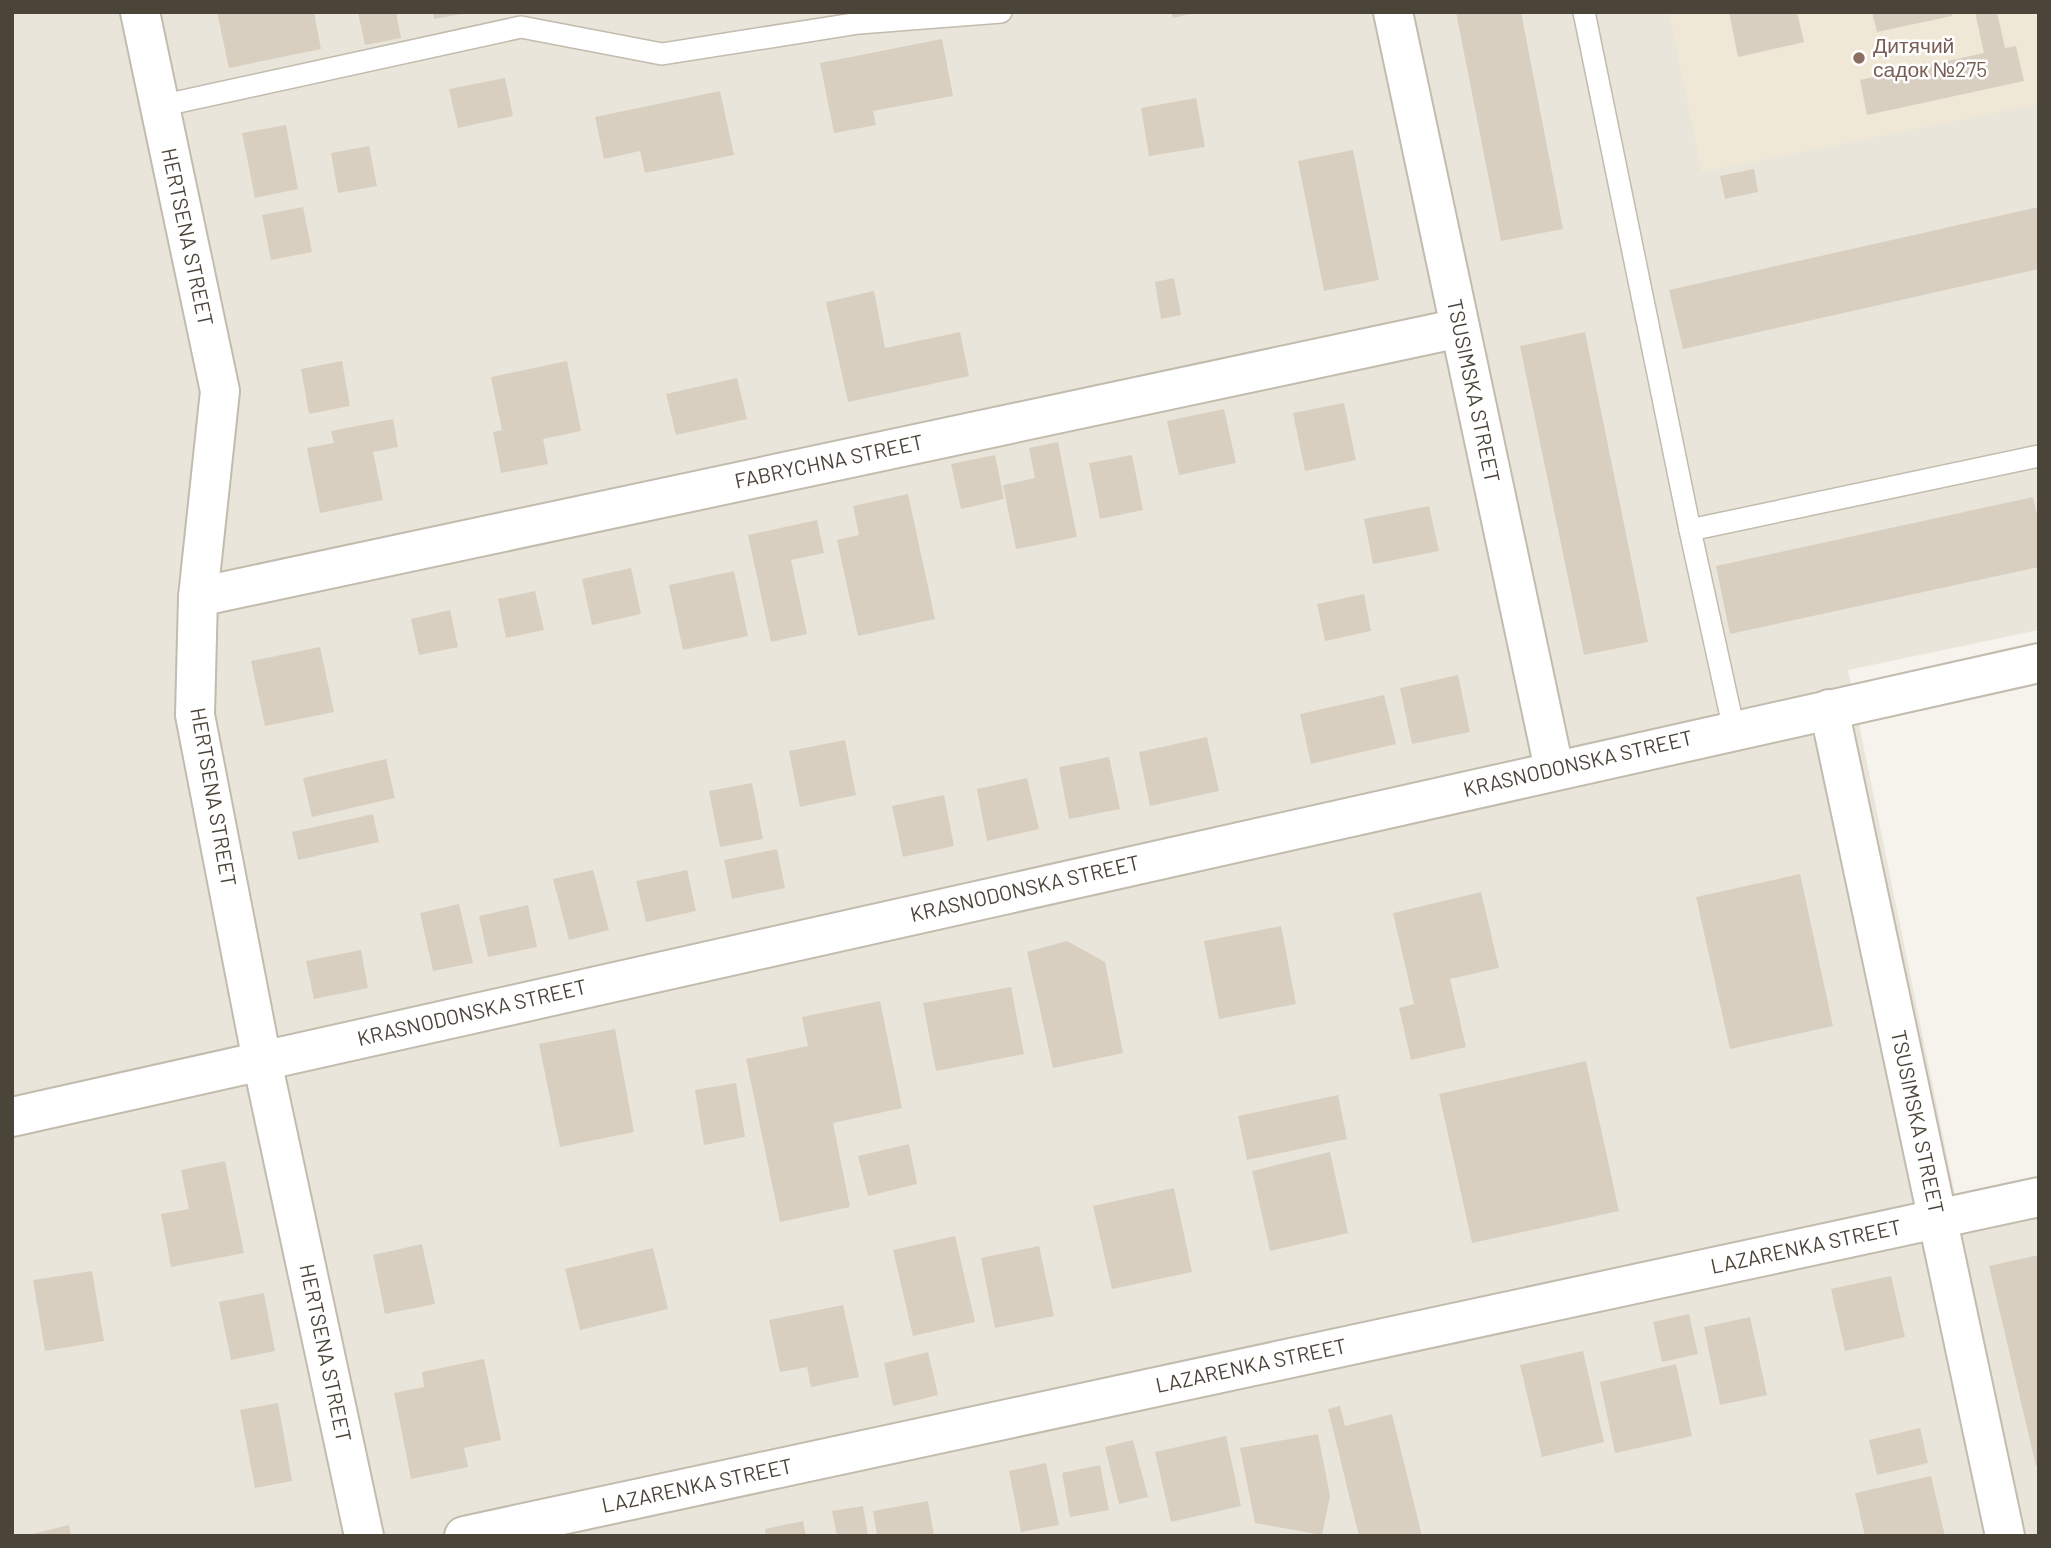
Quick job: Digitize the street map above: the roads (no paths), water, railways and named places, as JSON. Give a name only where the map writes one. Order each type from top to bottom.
[{"type":"street","name":"HERTSENA STREET","points":[[140,12],[220,391],[198,597],[195,715],[262,1061],[364,1536]]},
{"type":"street","name":"TSUSIMSKA STREET","points":[[1393,12],[1554,769]]},
{"type":"street","name":"FABRYCHNA STREET","points":[[198,597],[1460,328]]},
{"type":"street","name":"KRASNODONSKA STREET","points":[[12,1117],[1554,769],[2039,663]]},
{"type":"street","name":"TSUSIMSKA STREET","points":[[1829,709],[2005,1536]]},
{"type":"street","name":"LAZARENKA STREET","points":[[464,1536],[2039,1197]]},
{"type":"lane","points":[[160,106],[521,27],[662,54],[859,23],[1001,12]]},
{"type":"lane","points":[[1584,12],[1690,530],[1734,730]]},
{"type":"lane","points":[[1690,530],[2039,456]]},
{"type":"place","name":"Дитячий садок №275","points":[[1859,58]]}]
